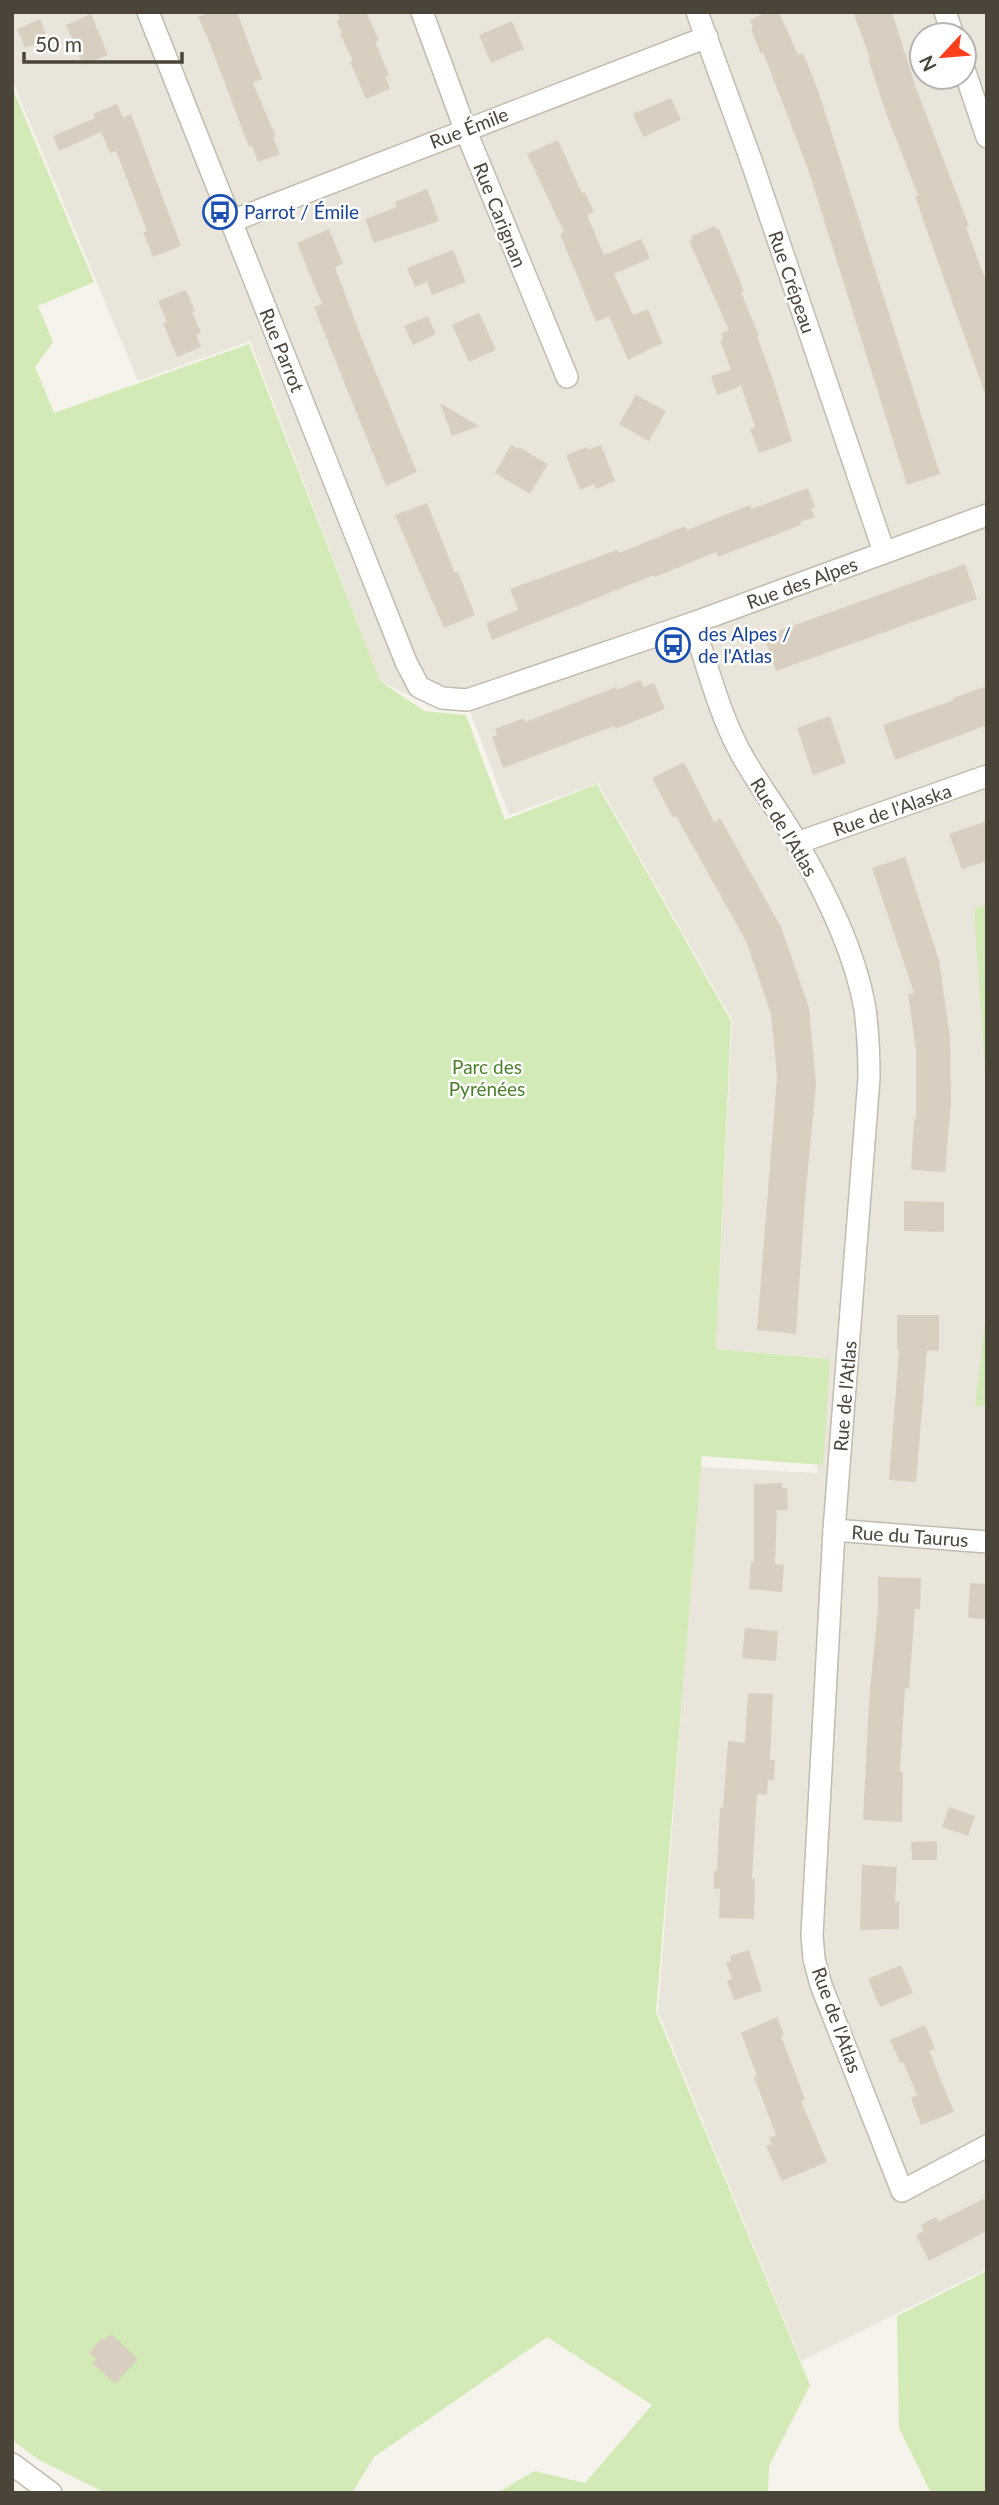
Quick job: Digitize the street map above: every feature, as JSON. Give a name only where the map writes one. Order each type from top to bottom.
[{"type":"street","name":"Rue Parrot","points":[[148,12],[406,662],[419,687]]},
{"type":"street","name":"Rue Carignan","points":[[422,12],[465,129],[567,377]]},
{"type":"street","name":"Rue Crépeau","points":[[697,12],[884,552]]},
{"type":"street","name":"Rue Émile","points":[[232,221],[707,37]]},
{"type":"street","points":[[971,91],[987,137]]},
{"type":"street","name":"Rue des Alpes","points":[[419,687],[442,698],[467,700],[694,623],[987,515]]},
{"type":"street","name":"Rue de l'Atlas","points":[[694,623],[737,747],[797,843],[844,936],[865,1009],[868,1042],[868,1092],[834,1530],[812,1935],[814,1959],[821,1986],[902,2191],[987,2146]]},
{"type":"street","name":"Rue de l'Alaska","points":[[797,843],[987,776]]},
{"type":"street","name":"Rue du Taurus","points":[[834,1530],[987,1542]]},
{"type":"street","points":[[12,2464],[51,2493]]},
{"type":"shaded area","points":[[12,12],[987,12],[987,2269],[801,2361],[658,2012],[700,1467],[817,1473],[825,1358],[716,1349],[732,1020],[598,783],[509,815],[470,711],[425,703],[380,681],[250,341],[138,381],[12,80]]},
{"type":"green space","name":"Parc des Pyrénées","points":[[12,87],[94,282],[38,306],[53,342],[35,367],[54,413],[249,344],[380,681],[424,711],[466,715],[505,820],[597,784],[731,1021],[716,1349],[830,1359],[823,1465],[702,1456],[656,2012],[810,2385],[769,2466],[768,2493],[497,2493],[534,2471],[585,2483],[652,2405],[547,2337],[374,2457],[352,2493],[106,2493],[41,2461],[12,2440]]},
{"type":"green space","points":[[987,905],[987,1100],[974,909]]},
{"type":"green space","points":[[987,1306],[987,1404],[975,1407]]},
{"type":"green space","points":[[987,2271],[987,2493],[931,2493],[899,2428],[897,2316]]},
{"type":"building","points":[[210,12],[237,12],[262,79],[253,83],[276,137],[273,138],[280,154],[258,162],[252,146],[249,147],[198,17]]},
{"type":"building","points":[[337,12],[366,12],[379,40],[375,42],[389,75],[385,76],[390,89],[366,99],[340,34],[342,33]]},
{"type":"building","points":[[766,12],[779,12],[798,55],[803,53],[818,90],[940,474],[907,485],[808,169],[763,52],[761,54],[751,30],[753,28],[750,20]]},
{"type":"building","points":[[853,12],[892,12],[908,63],[908,91],[917,91],[969,226],[966,227],[987,284],[987,391],[984,391],[939,265],[915,196],[918,195],[887,116]]},
{"type":"building","points":[[91,14],[108,55],[83,65],[66,25]]},
{"type":"building","points":[[40,19],[48,39],[25,48],[17,29]]},
{"type":"building","points":[[512,21],[524,49],[491,63],[479,35]]},
{"type":"building","points":[[671,98],[681,120],[643,137],[633,114]]},
{"type":"building","points":[[117,104],[123,118],[131,114],[181,246],[153,257],[143,232],[147,231],[116,151],[110,153],[101,132],[59,151],[53,136],[95,118],[93,114]]},
{"type":"building","points":[[558,140],[582,193],[585,192],[594,212],[587,215],[604,255],[641,239],[650,258],[614,274],[633,315],[648,309],[662,343],[628,360],[609,316],[596,322],[560,234],[564,232],[527,154]]},
{"type":"building","points":[[427,189],[439,221],[374,243],[365,219],[397,207],[395,202]]},
{"type":"building","points":[[715,226],[719,229],[744,291],[741,292],[759,336],[792,441],[759,453],[750,429],[755,427],[741,386],[717,395],[711,376],[731,370],[720,340],[723,339],[721,333],[729,330],[689,241],[693,240],[691,236]]},
{"type":"building","points":[[329,229],[343,264],[335,267],[417,472],[386,486],[314,307],[322,304],[297,243]]},
{"type":"building","points":[[453,250],[466,282],[432,295],[427,282],[415,287],[407,268]]},
{"type":"building","points":[[186,290],[201,333],[196,335],[201,347],[177,357],[163,323],[167,322],[158,301]]},
{"type":"building","points":[[479,313],[496,350],[469,362],[452,325]]},
{"type":"building","points":[[428,316],[436,334],[413,345],[404,326]]},
{"type":"building","points":[[636,395],[666,411],[649,441],[619,424]]},
{"type":"building","points":[[440,403],[479,426],[452,436]]},
{"type":"building","points":[[511,445],[548,464],[530,494],[495,473]]},
{"type":"building","points":[[601,445],[615,481],[596,489],[594,484],[580,490],[566,455]]},
{"type":"building","points":[[808,488],[815,507],[811,508],[815,517],[800,522],[801,525],[718,557],[716,552],[655,577],[654,575],[492,640],[486,623],[518,610],[510,589],[617,550],[619,553],[685,526],[687,530],[750,505],[751,509]]},
{"type":"building","points":[[427,503],[475,615],[444,628],[395,515]]},
{"type":"building","points":[[965,564],[977,599],[776,671],[764,636]]},
{"type":"building","points":[[640,680],[644,687],[654,683],[665,709],[503,768],[492,737],[497,735],[495,729],[524,718],[525,722]]},
{"type":"building","points":[[987,686],[987,725],[895,760],[883,725]]},
{"type":"building","points":[[830,716],[846,763],[813,775],[797,728]]},
{"type":"building","points":[[684,762],[714,822],[720,818],[781,927],[809,1008],[816,1084],[796,1334],[757,1330],[777,1076],[771,1014],[746,941],[652,778]]},
{"type":"building","points":[[987,821],[987,861],[962,869],[949,834]]},
{"type":"building","points":[[905,857],[939,960],[950,1037],[951,1104],[945,1172],[911,1170],[916,1119],[916,1050],[908,994],[914,993],[872,868]]},
{"type":"building","points":[[904,1201],[944,1202],[944,1232],[904,1231]]},
{"type":"building","points":[[897,1315],[939,1315],[939,1351],[927,1350],[916,1482],[889,1480],[899,1350]]},
{"type":"building","points":[[782,1483],[782,1488],[787,1488],[788,1510],[777,1510],[775,1564],[784,1565],[782,1592],[749,1589],[751,1562],[754,1562],[754,1484]]},
{"type":"building","points":[[878,1577],[921,1578],[920,1609],[915,1609],[909,1688],[905,1688],[900,1772],[903,1772],[902,1822],[863,1820]]},
{"type":"building","points":[[970,1583],[987,1584],[987,1619],[968,1618]]},
{"type":"building","points":[[745,1628],[778,1631],[776,1661],[742,1658]]},
{"type":"building","points":[[748,1693],[773,1694],[770,1760],[775,1760],[774,1780],[768,1780],[767,1795],[757,1794],[752,1879],[755,1879],[754,1919],[719,1918],[720,1889],[714,1889],[714,1871],[717,1871],[720,1807],[723,1808],[728,1741],[745,1743]]},
{"type":"building","points":[[949,1807],[975,1816],[968,1836],[942,1827]]},
{"type":"building","points":[[937,1841],[937,1860],[912,1860],[911,1842]]},
{"type":"building","points":[[862,1865],[897,1867],[895,1902],[899,1902],[899,1929],[860,1930]]},
{"type":"building","points":[[749,1950],[762,1991],[734,2000],[727,1980],[732,1979],[726,1962],[731,1961],[730,1956]]},
{"type":"building","points":[[901,1965],[913,1993],[880,2007],[868,1979]]},
{"type":"building","points":[[777,2017],[784,2035],[781,2036],[805,2099],[801,2101],[827,2162],[782,2181],[766,2146],[772,2144],[769,2138],[776,2135],[741,2033]]},
{"type":"building","points":[[925,2025],[935,2049],[929,2051],[954,2112],[921,2125],[911,2098],[917,2095],[890,2040]]},
{"type":"building","points":[[987,2197],[987,2231],[929,2261],[916,2235],[924,2231],[921,2225],[936,2217],[938,2222]]},
{"type":"building","points":[[111,2334],[138,2359],[115,2384],[92,2363],[96,2359],[89,2353],[102,2338],[104,2340]]},
{"type":"place","name":"Parrot / Émile","points":[[220,212]]},
{"type":"place","name":"des Alpes / de l'Atlas","points":[[673,645]]}]
